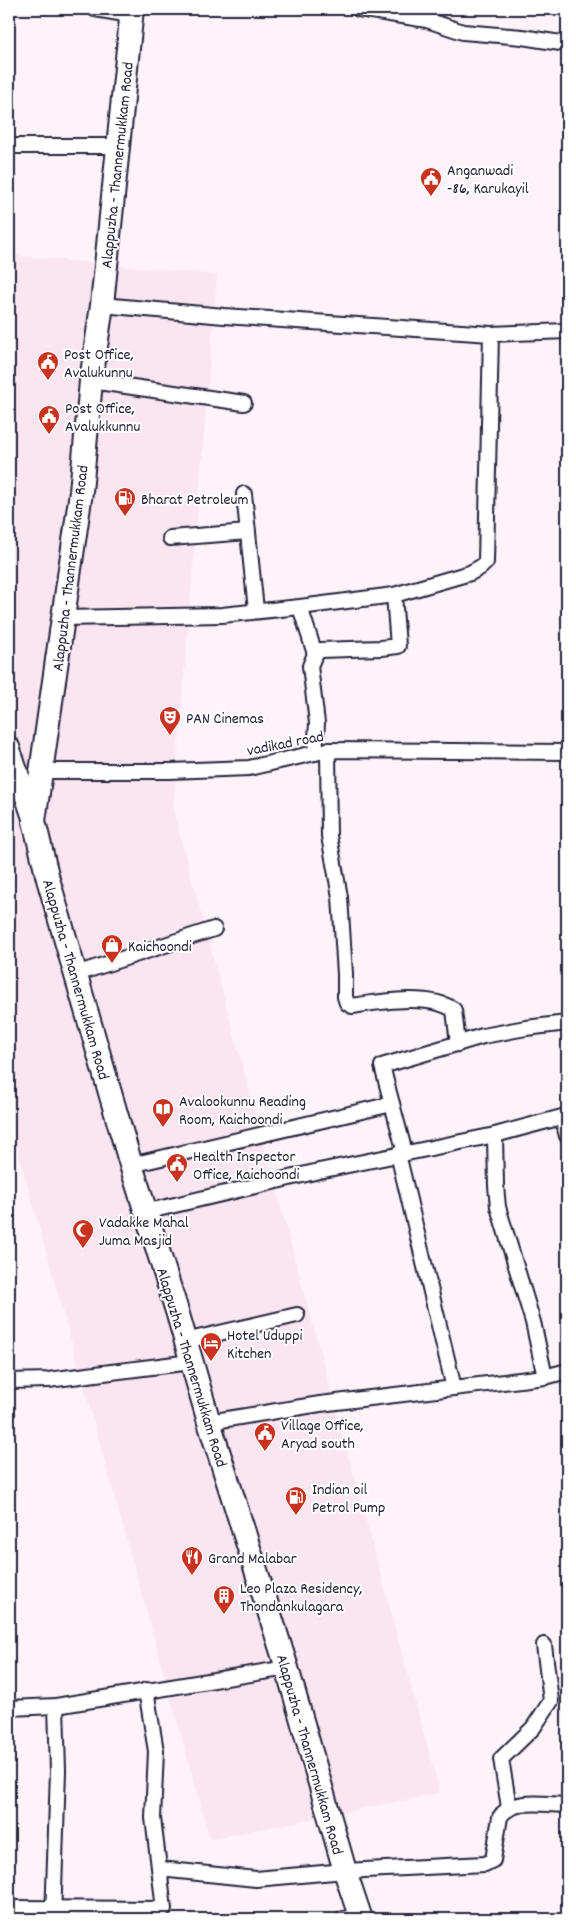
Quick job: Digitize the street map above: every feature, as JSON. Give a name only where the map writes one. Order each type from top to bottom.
[{"type":"main road","name":"Alappuzha - Thannermukkam Road","points":[[132,12],[102,305],[91,381],[81,492],[34,821],[45,870],[145,1212],[208,1422],[287,1668],[345,1871],[355,1918]]},
{"type":"main road","points":[[9,747],[34,821]]},
{"type":"street","points":[[95,9],[132,12]]},
{"type":"street","points":[[359,9],[427,20],[463,32],[522,37],[567,44]]},
{"type":"street","points":[[9,146],[118,146]]},
{"type":"street","points":[[102,305],[224,316],[491,334],[567,331]]},
{"type":"street","points":[[63,618],[212,616],[300,607],[394,595],[470,573],[482,567],[486,562],[491,334]]},
{"type":"street","points":[[91,381],[244,403]]},
{"type":"street","points":[[244,494],[256,610]]},
{"type":"street","points":[[170,538],[248,532]]},
{"type":"street","points":[[314,654],[320,650],[398,646],[394,595]]},
{"type":"street","points":[[300,607],[314,654],[310,666],[322,751],[329,836],[340,897],[345,997],[347,1003],[352,1006],[418,1000],[446,1004],[454,1010],[458,1044]]},
{"type":"street","name":"vadikad road","points":[[40,771],[250,768],[322,751],[567,752]]},
{"type":"street","points":[[76,974],[214,929]]},
{"type":"street","points":[[454,1388],[382,1066],[511,1030],[567,1023]]},
{"type":"street","points":[[131,1165],[392,1104]]},
{"type":"street","points":[[145,1212],[318,1171],[495,1136],[565,1117],[567,1136]]},
{"type":"street","points":[[495,1136],[498,1207],[533,1322],[545,1377]]},
{"type":"street","points":[[185,1341],[297,1314]]},
{"type":"street","points":[[9,1381],[48,1380],[191,1362]]},
{"type":"street","points":[[208,1422],[320,1404],[545,1377],[567,1371]]},
{"type":"street","points":[[509,1807],[502,1759],[533,1728],[551,1701],[544,1645]]},
{"type":"street","points":[[9,1708],[56,1706],[287,1668]]},
{"type":"street","points":[[9,1908],[53,1914],[164,1909],[152,1818],[156,1751],[146,1690]]},
{"type":"street","points":[[53,1914],[58,1771],[56,1706]]},
{"type":"street","points":[[160,1869],[256,1879],[345,1871],[490,1862],[493,1860],[500,1817],[509,1807],[519,1804],[567,1805]]},
{"type":"shaded area","name":"Kaichoondi","points":[[9,255],[217,275],[173,810],[440,1793],[210,1839],[9,1118]]},
{"type":"place","name":"Anganwadi -86, Karukayil","points":[[431,197]]},
{"type":"place","name":"Post Office, Avalukunnu","points":[[48,381]]},
{"type":"place","name":"Post Office, Avalukkunnu","points":[[49,435]]},
{"type":"place","name":"Bharat Petroleum","points":[[125,517]]},
{"type":"place","name":"PAN Cinemas","points":[[170,736]]},
{"type":"place","name":"Kaichoondi","points":[[112,964]]},
{"type":"place","name":"Avalookunnu Reading Room, Kaichoondi","points":[[163,1128]]},
{"type":"place","name":"Health Inspector Office, Kaichoondi","points":[[177,1183]]},
{"type":"place","name":"Vadakke Mahal Juma Masjid","points":[[83,1249]]},
{"type":"place","name":"Hotel Uduppi Kitchen","points":[[211,1362]]},
{"type":"place","name":"Village Office, Aryad south","points":[[265,1452]]},
{"type":"place","name":"Indian oil Petrol Pump","points":[[296,1516]]},
{"type":"place","name":"Grand Malabar","points":[[192,1576]]},
{"type":"place","name":"Leo Plaza Residency, Thondankulagara","points":[[224,1615]]}]
